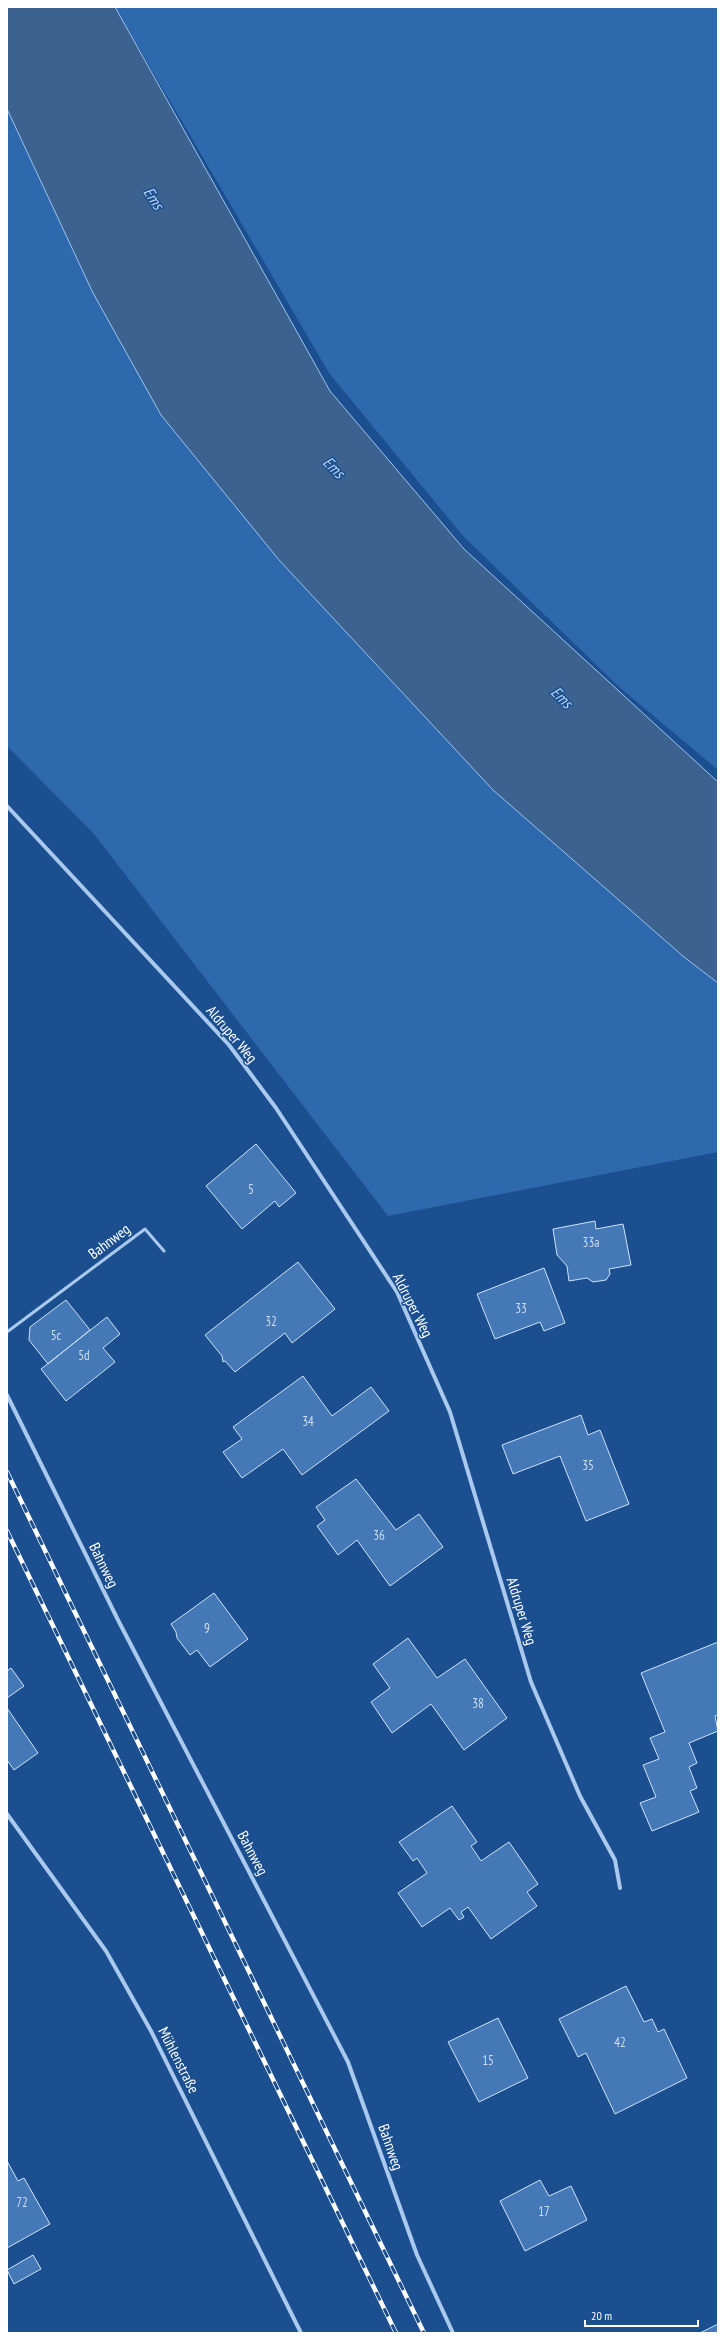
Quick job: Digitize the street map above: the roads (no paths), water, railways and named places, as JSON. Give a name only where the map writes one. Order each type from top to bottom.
[{"type":"street","name":"Aldruper Weg","points":[[7,806],[229,1045],[276,1108],[397,1292],[450,1412],[531,1682],[580,1796],[615,1860],[620,1888]]},
{"type":"street","name":"Bahnweg","points":[[7,1394],[118,1620],[348,2062],[417,2255],[453,2333]]},
{"type":"street","name":"Mühlenstraße","points":[[7,1814],[106,1951],[151,2031],[301,2333]]},
{"type":"lane","name":"Bahnweg","points":[[7,1332],[145,1229],[164,1250]]},
{"type":"water","name":"Ems","points":[[7,7],[115,7],[330,391],[464,549],[718,782],[718,983],[684,957],[493,790],[279,560],[161,415],[93,293],[7,109]]},
{"type":"railway","points":[[7,1472],[424,2333]]},
{"type":"railway","points":[[7,1531],[396,2333]]}]
